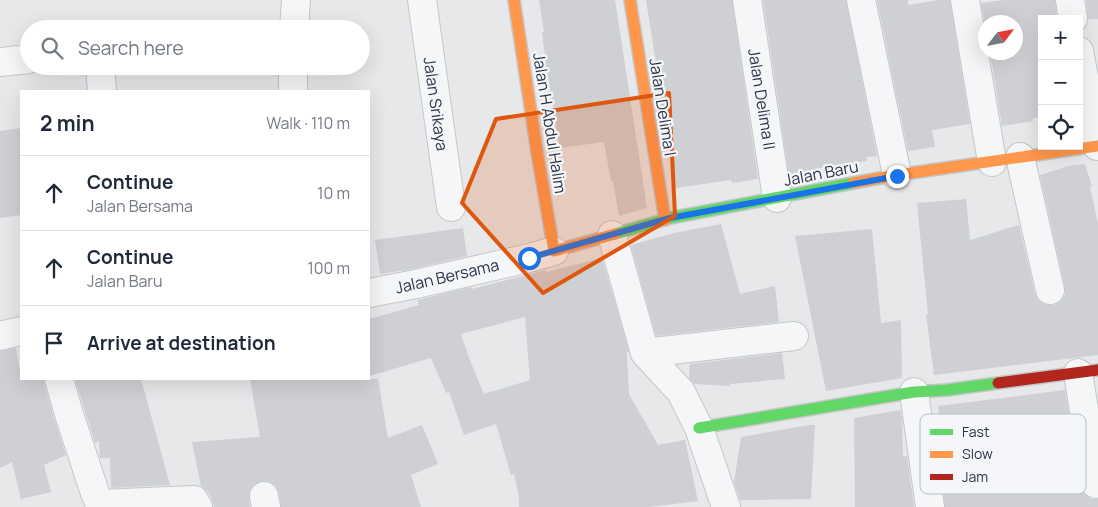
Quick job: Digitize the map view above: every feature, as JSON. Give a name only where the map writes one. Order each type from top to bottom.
[{"type":"street","points":[[295,20],[296,0]]},
{"type":"street","name":"Jalan Srikaya","points":[[422,0],[450,207]]},
{"type":"street","name":"Jalan H Abdul Halim","points":[[514,0],[554,251]]},
{"type":"street","name":"Jalan Delima I","points":[[630,0],[665,220]]},
{"type":"street","name":"Jalan Delima II","points":[[746,0],[777,198]]},
{"type":"street","points":[[861,0],[897,176]]},
{"type":"street","points":[[965,0],[992,162]]},
{"type":"street","points":[[1070,0],[1073,15]]},
{"type":"street","points":[[0,62],[20,60]]},
{"type":"street","points":[[1081,60],[1097,146]]},
{"type":"street","points":[[101,75],[102,90]]},
{"type":"street","points":[[293,75],[293,90]]},
{"type":"street","name":"Jalan Baru","points":[[554,251],[665,220],[777,198],[897,176],[1097,146]]},
{"type":"street","points":[[1020,158],[1050,290]]},
{"type":"street","points":[[612,235],[645,353],[681,392],[699,428],[726,507]]},
{"type":"street","name":"Jalan Bersama","points":[[370,293],[416,284],[554,251]]},
{"type":"street","points":[[0,336],[20,331]]},
{"type":"street","points":[[645,353],[794,336]]},
{"type":"street","points":[[699,428],[914,392],[946,390],[1088,372],[1096,484]]},
{"type":"street","points":[[59,380],[95,493],[101,505],[194,500],[198,507]]},
{"type":"street","points":[[914,392],[920,435]]},
{"type":"street","points":[[928,494],[930,507]]},
{"type":"highlighted area","points":[[669,93],[675,216],[543,293],[462,203],[496,119]]},
{"type":"building","points":[[539,0],[615,0],[647,208],[619,216],[604,142],[560,148],[546,65],[542,32],[544,32]]},
{"type":"building","points":[[646,0],[732,0],[758,179],[732,183],[731,180],[676,188]]},
{"type":"building","points":[[763,0],[846,0],[877,156],[866,157],[867,161],[819,168],[820,171],[789,175]]},
{"type":"building","points":[[877,0],[908,0],[908,5],[950,0],[970,124],[932,130],[935,147],[908,151]]},
{"type":"building","points":[[1004,0],[1055,0],[1057,15],[1038,15],[1038,117],[1033,118],[1033,121],[1002,126],[991,60],[1023,60],[1023,15],[983,15],[981,3]]},
{"type":"building","points":[[1086,0],[1098,0],[1098,19],[1088,19]]},
{"type":"building","points":[[20,128],[20,215],[0,218],[0,131]]},
{"type":"building","points":[[1085,164],[1092,186],[1090,187],[1098,224],[1098,355],[934,375],[926,315],[928,314],[917,203],[966,199],[970,240],[1019,225],[1035,294],[1038,300],[1045,305],[1054,305],[1060,302],[1065,295],[1065,287],[1040,175],[1069,166]]},
{"type":"building","points":[[721,224],[740,294],[775,286],[779,322],[656,336],[631,245],[674,233]]},
{"type":"building","points":[[463,228],[467,256],[413,269],[380,274],[375,240]]},
{"type":"building","points":[[872,229],[881,323],[901,320],[902,378],[826,391],[795,236]]},
{"type":"building","points":[[602,258],[629,352],[627,352],[629,394],[658,445],[685,440],[698,501],[649,507],[519,507],[514,474],[511,475],[496,424],[464,435],[449,392],[446,393],[431,358],[370,376],[370,319],[419,305],[417,300],[471,287],[472,289],[546,270],[546,272]],"holes":[[[525,317],[530,380],[484,394],[461,334]]]},
{"type":"building","points":[[16,348],[20,380],[44,380],[66,455],[44,465],[51,492],[21,499],[12,462],[0,468],[0,351]]},
{"type":"building","points":[[782,353],[785,379],[730,384],[730,386],[694,384],[689,378],[690,364]]},
{"type":"building","points":[[378,379],[388,438],[422,425],[438,464],[411,475],[421,507],[281,507],[276,486],[270,482],[262,481],[254,484],[250,490],[250,507],[214,507],[208,492],[201,486],[192,442],[260,437],[250,380]]},
{"type":"building","points":[[75,380],[141,380],[170,485],[111,488],[110,458],[100,458],[99,441],[95,443]]},
{"type":"building","points":[[1065,390],[1069,414],[939,414],[938,406]]},
{"type":"building","points":[[901,410],[903,457],[907,456],[914,507],[855,507],[854,418]]},
{"type":"building","points":[[815,425],[811,499],[740,500],[734,482],[741,437]]},
{"type":"building","points":[[943,494],[1084,494],[1091,499],[1098,499],[1098,507],[945,507]]},
{"type":"traffic: fast","points":[[615,234],[670,218],[853,183]]},
{"type":"traffic: fast","points":[[699,428],[914,392],[947,390],[998,383]]},
{"type":"traffic: slow","points":[[514,0],[554,251],[615,234]]},
{"type":"traffic: slow","points":[[630,0],[665,220]]},
{"type":"traffic: slow","points":[[853,183],[1098,146]]},
{"type":"traffic: jam","points":[[998,383],[1098,370]]},
{"type":"route","points":[[529,258],[670,218],[897,176]]}]
